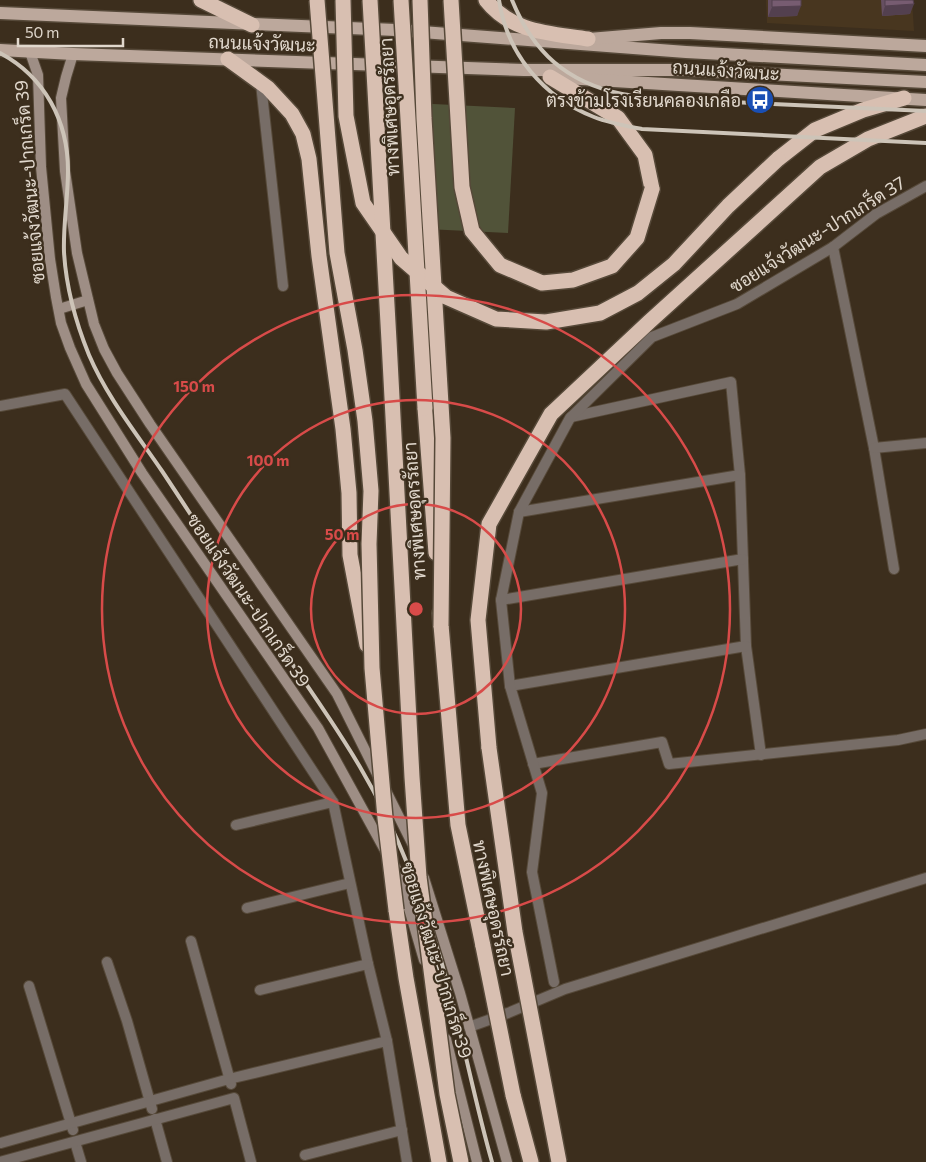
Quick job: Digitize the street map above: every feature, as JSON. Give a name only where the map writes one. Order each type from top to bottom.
[{"type":"highway","points":[[201,0],[252,24]]},
{"type":"highway","points":[[317,0],[337,253],[356,350],[366,430],[370,491],[369,544],[372,668],[385,818],[406,978],[439,1162]]},
{"type":"highway","points":[[342,0],[346,116],[364,203],[401,258],[446,297],[496,319],[546,322],[600,313],[638,293],[674,264],[728,206],[778,159],[815,130],[863,110],[904,98]]},
{"type":"highway","name":"ทางพิเศษอุดรรัถยา","points":[[370,0],[418,859],[447,1094],[461,1162]]},
{"type":"highway","name":"ทางพิเศษอุดรรัถยา","points":[[401,0],[426,418],[458,824],[513,1095],[531,1162]]},
{"type":"highway","points":[[420,0],[425,128],[443,438],[441,626]]},
{"type":"highway","points":[[451,0],[462,187],[472,231],[500,265],[542,283],[573,280],[612,266],[637,238],[652,189],[646,155],[618,118],[550,77]]},
{"type":"highway","points":[[486,0],[507,19],[523,28],[588,39]]},
{"type":"highway","points":[[228,59],[268,88],[292,114],[303,134],[309,158],[318,256],[344,429],[349,494],[350,555],[372,668]]},
{"type":"highway","points":[[559,1162],[514,932],[489,748],[478,620],[489,524],[551,414],[649,322],[820,167],[868,138],[926,116]]},
{"type":"main road","name":"ถนนแจ้งวัฒนะ","points":[[0,13],[396,30],[686,52],[926,65]]},
{"type":"main road","name":"ถนนแจ้งวัฒนะ","points":[[546,41],[661,33],[690,33],[926,46]]},
{"type":"main road","name":"ถนนแจ้งวัฒนะ","points":[[0,50],[524,70],[687,70],[926,82]]},
{"type":"main road","name":"ซอยแจ้งวัฒนะ-ปากเกร็ด 39","points":[[30,52],[38,75],[41,167],[50,260],[59,309],[70,348],[86,384],[142,473],[318,728],[398,874],[436,999],[476,1158]]},
{"type":"main road","name":"ซอยแจ้งวัฒนะ-ปากเกร็ด 39","points":[[73,54],[62,98],[64,172],[76,253],[94,324],[104,349],[150,424],[337,694],[416,852],[460,993],[507,1162]]},
{"type":"main road","name":"ถนนแจ้งวัฒนะ","points":[[524,70],[550,77],[926,100]]},
{"type":"main road","points":[[59,309],[88,300]]},
{"type":"street","points":[[394,0],[396,30]]},
{"type":"street","points":[[261,84],[283,286]]},
{"type":"street","name":"ซอยแจ้งวัฒนะ-ปากเกร็ด 37","points":[[554,982],[532,872],[542,793],[510,686],[501,600],[519,512],[570,418],[652,337],[737,304],[833,247],[876,214],[926,186]]},
{"type":"street","points":[[833,247],[874,448],[894,569]]},
{"type":"street","points":[[570,418],[731,382],[740,475],[746,646],[761,755]]},
{"type":"street","points":[[0,406],[65,394],[333,802],[387,1042],[407,1162]]},
{"type":"street","points":[[874,448],[926,443]]},
{"type":"street","points":[[519,512],[740,475]]},
{"type":"street","points":[[501,600],[743,559]]},
{"type":"street","points":[[510,686],[746,646]]},
{"type":"street","points":[[533,764],[662,742],[669,764],[898,740],[926,734]]},
{"type":"street","points":[[236,825],[333,802]]},
{"type":"street","points":[[469,1027],[566,990],[926,878]]},
{"type":"street","points":[[247,908],[350,883]]},
{"type":"street","points":[[191,941],[230,1082]]},
{"type":"street","points":[[107,962],[127,1020],[151,1105]]},
{"type":"street","points":[[260,990],[368,964]]},
{"type":"street","points":[[30,986],[72,1126]]},
{"type":"street","points":[[1,1143],[72,1126],[230,1082],[387,1042]]},
{"type":"street","points":[[0,1162],[234,1098],[251,1162]]},
{"type":"street","points":[[155,1120],[167,1162]]},
{"type":"street","points":[[305,1155],[402,1130]]},
{"type":"street","points":[[75,1142],[82,1162]]},
{"type":"street","points":[[454,1162],[476,1158]]},
{"type":"shaded area","points":[[766,0],[912,0],[914,31],[767,23]]},
{"type":"green space","points":[[413,103],[515,108],[508,233],[406,228]]},
{"type":"building","points":[[772,0],[801,0],[801,6],[772,7]]},
{"type":"building","points":[[885,0],[913,0],[914,4],[885,6]]},
{"type":"railway","points":[[499,0],[503,20],[510,38],[530,71],[559,98],[594,117],[642,129],[926,143]]},
{"type":"railway","points":[[512,0],[530,35],[554,62],[568,73],[602,89],[633,96],[664,99],[926,111]]},
{"type":"railway","points":[[0,53],[16,63],[41,88],[51,102],[64,135],[68,171],[64,242],[67,278],[72,305],[80,330],[89,355],[104,386],[229,573],[321,705],[375,793],[401,848],[423,905],[442,963],[492,1162]]},
{"type":"place","name":"ตรงข้ามโรงเรียนคลองเกลือ","points":[[760,100]]}]
